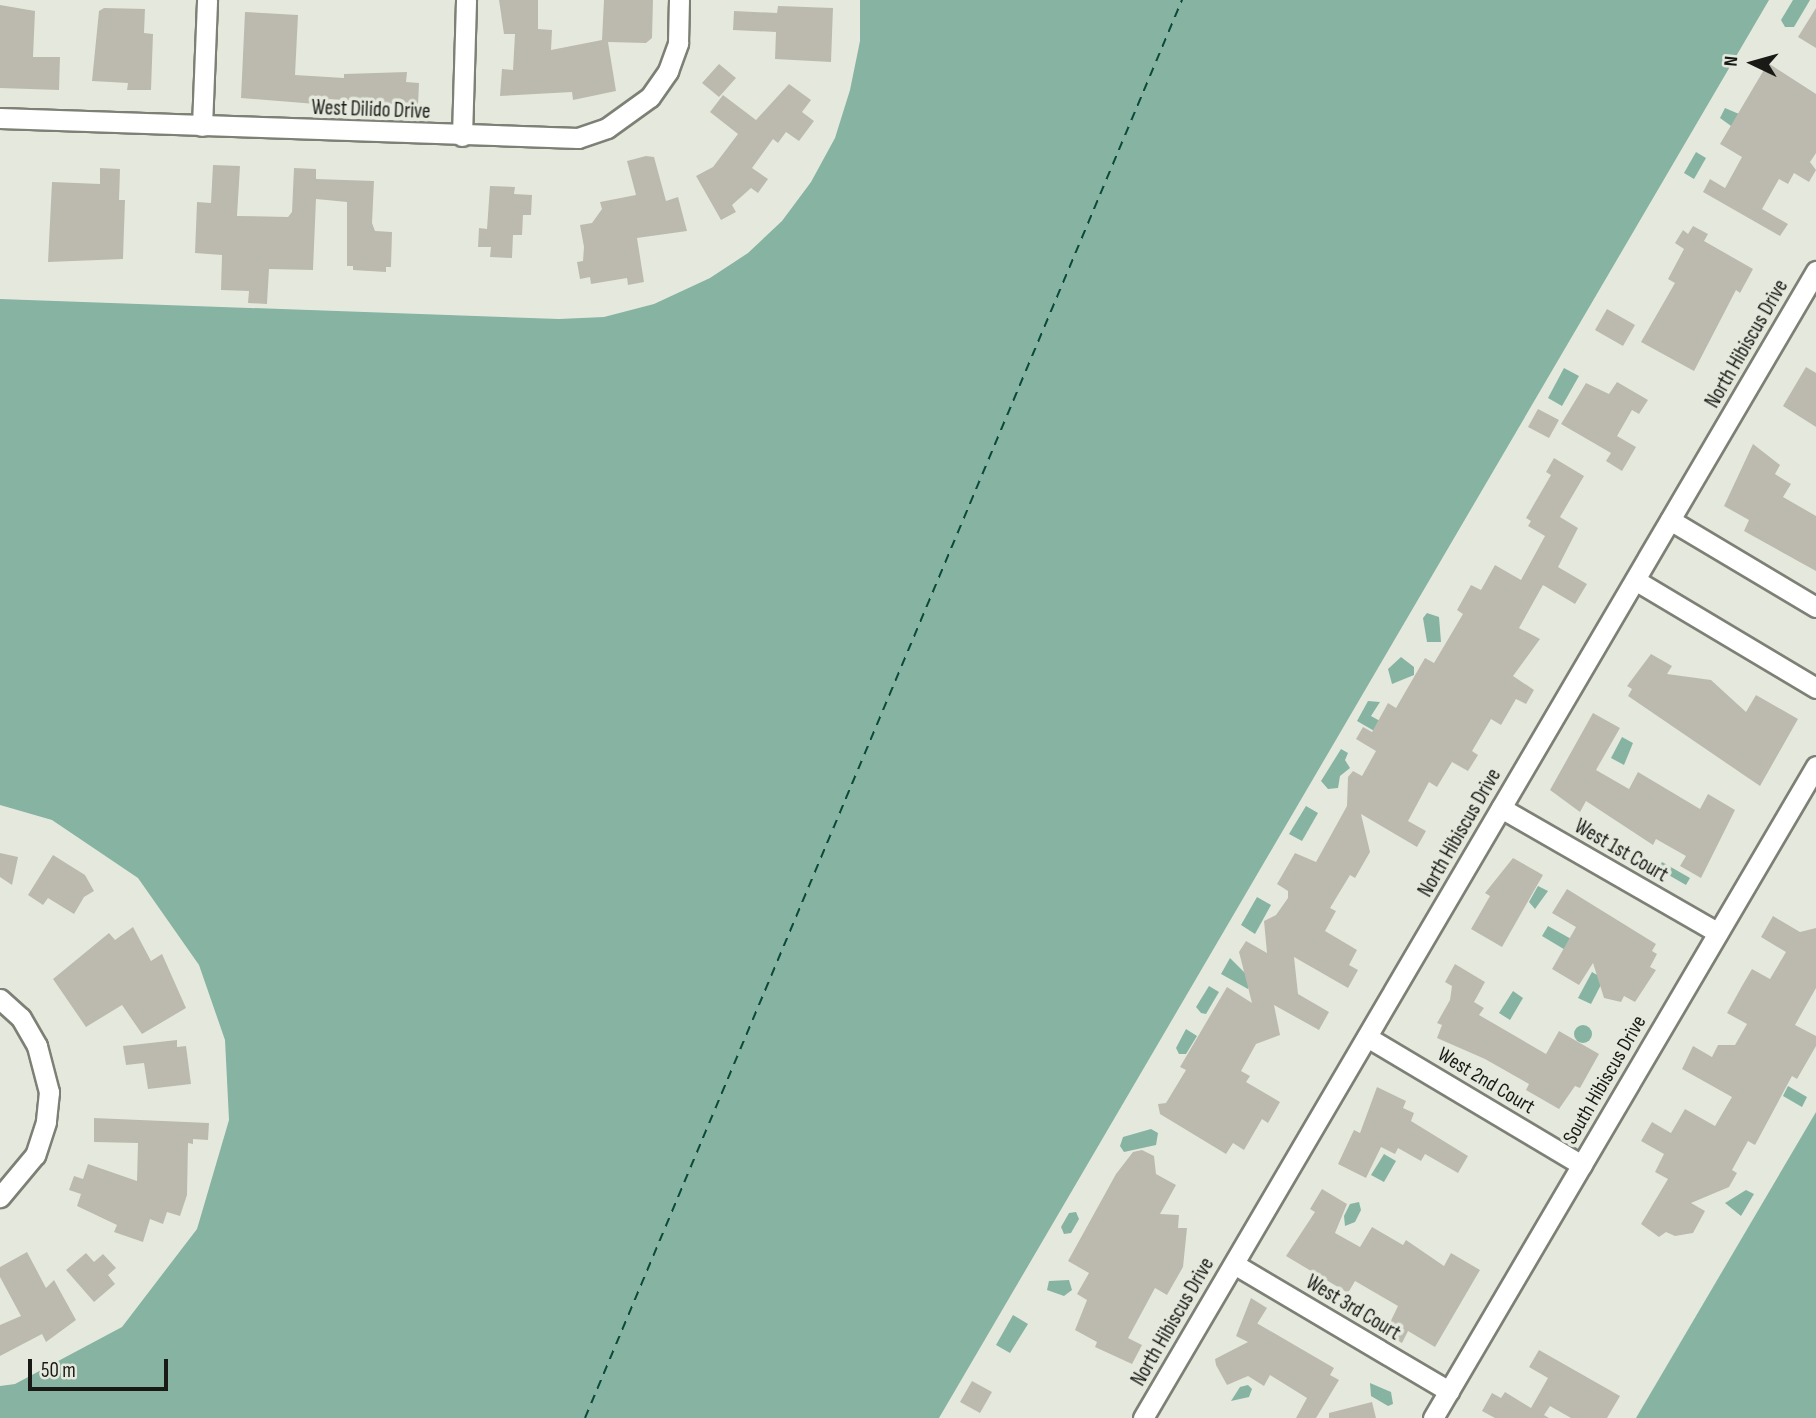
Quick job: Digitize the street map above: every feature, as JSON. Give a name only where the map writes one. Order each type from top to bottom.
[{"type":"street","points":[[202,126],[207,0]]},
{"type":"street","points":[[462,136],[466,0]]},
{"type":"street","name":"West Dilido Drive","points":[[0,118],[563,139],[607,128],[638,109],[660,84],[673,57],[680,26],[679,0]]},
{"type":"street","name":"North Hibiscus Drive","points":[[1143,1418],[1670,520],[1809,298],[1816,271]]},
{"type":"street","points":[[1670,520],[1816,607]]},
{"type":"street","points":[[1635,580],[1816,688]]},
{"type":"street","name":"South Hibiscus Drive","points":[[1433,1418],[1816,765]]},
{"type":"street","name":"West 1st Court","points":[[1501,808],[1718,933]]},
{"type":"street","points":[[0,999],[21,1018],[37,1046],[49,1092],[46,1122],[35,1155],[0,1197]]},
{"type":"street","name":"West 2nd Court","points":[[1367,1037],[1582,1165]]},
{"type":"street","name":"West 3rd Court","points":[[1234,1264],[1449,1391]]},
{"type":"shaded area","points":[[860,0],[1769,0],[939,1418],[0,1418],[0,1386],[15,1384],[122,1327],[197,1229],[229,1120],[225,1040],[199,965],[138,878],[52,820],[0,805],[0,299],[559,319],[604,317],[654,304],[710,278],[748,253],[782,221],[811,182],[835,138],[850,90],[860,41]]},
{"type":"shaded area","points":[[1793,0],[1810,0],[1794,27],[1785,27],[1781,20]]},
{"type":"shaded area","points":[[1725,108],[1746,117],[1738,131],[1720,118]]},
{"type":"shaded area","points":[[1696,152],[1706,158],[1694,179],[1684,173]]},
{"type":"shaded area","points":[[1564,368],[1579,376],[1562,406],[1548,398]]},
{"type":"shaded area","points":[[1427,613],[1439,617],[1441,642],[1427,642],[1423,618]]},
{"type":"shaded area","points":[[1401,657],[1414,667],[1414,675],[1392,684],[1388,669]]},
{"type":"shaded area","points":[[1368,701],[1380,702],[1371,716],[1389,726],[1383,736],[1357,721]]},
{"type":"shaded area","points":[[1622,737],[1633,743],[1624,765],[1611,758]]},
{"type":"shaded area","points":[[1341,749],[1348,753],[1345,760],[1350,768],[1340,776],[1338,788],[1328,789],[1321,781]]},
{"type":"shaded area","points":[[1306,806],[1318,813],[1302,841],[1289,834]]},
{"type":"shaded area","points":[[1662,862],[1690,878],[1686,885],[1658,869]]},
{"type":"shaded area","points":[[1538,886],[1548,891],[1535,909],[1529,902]]},
{"type":"shaded area","points":[[1257,897],[1271,905],[1255,934],[1241,925]]},
{"type":"shaded area","points":[[1548,926],[1573,940],[1567,951],[1542,936]]},
{"type":"shaded area","points":[[1230,958],[1252,980],[1248,989],[1221,974]]},
{"type":"shaded area","points":[[1592,972],[1604,979],[1591,1004],[1578,998]]},
{"type":"shaded area","points":[[1209,986],[1219,992],[1206,1014],[1201,1013],[1196,1007]]},
{"type":"shaded area","points":[[1513,991],[1523,998],[1510,1020],[1499,1013]]},
{"type":"shaded area","points":[[1583,1025],[1589,1028],[1592,1034],[1589,1040],[1583,1043],[1577,1040],[1574,1034],[1577,1028]]},
{"type":"shaded area","points":[[1186,1029],[1197,1036],[1186,1054],[1179,1054],[1176,1048]]},
{"type":"shaded area","points":[[1788,1086],[1807,1097],[1802,1107],[1783,1096]]},
{"type":"shaded area","points":[[1816,1112],[1816,1418],[1636,1418]]},
{"type":"shaded area","points":[[1151,1129],[1158,1133],[1156,1145],[1124,1152],[1120,1146],[1123,1137]]},
{"type":"shaded area","points":[[1384,1154],[1396,1161],[1384,1182],[1371,1175]]},
{"type":"shaded area","points":[[1746,1190],[1754,1194],[1741,1216],[1725,1203]]},
{"type":"shaded area","points":[[1359,1202],[1361,1210],[1355,1222],[1345,1226],[1344,1216],[1350,1204]]},
{"type":"shaded area","points":[[1076,1212],[1079,1219],[1071,1233],[1064,1234],[1061,1227],[1069,1213]]},
{"type":"shaded area","points":[[1069,1280],[1072,1290],[1064,1296],[1047,1290],[1049,1281]]},
{"type":"shaded area","points":[[1013,1315],[1028,1324],[1010,1353],[996,1345]]},
{"type":"shaded area","points":[[1370,1383],[1391,1392],[1393,1404],[1388,1406],[1371,1396]]},
{"type":"shaded area","points":[[1248,1385],[1252,1389],[1249,1397],[1231,1401],[1240,1387]]},
{"type":"building","points":[[499,0],[538,0],[538,29],[552,30],[551,50],[602,40],[604,0],[653,0],[652,38],[646,43],[608,42],[616,91],[573,100],[572,92],[500,96],[502,69],[513,70],[515,34],[504,34]]},
{"type":"building","points":[[0,5],[35,11],[33,57],[60,57],[59,90],[0,88]]},
{"type":"building","points":[[778,6],[833,8],[831,62],[775,59],[776,32],[733,30],[734,11],[777,13]]},
{"type":"building","points":[[104,8],[145,9],[144,33],[153,34],[151,90],[127,90],[128,83],[92,81],[99,11]]},
{"type":"building","points":[[1816,8],[1816,48],[1798,37]]},
{"type":"building","points":[[245,12],[298,15],[295,75],[344,78],[344,74],[407,72],[406,82],[419,83],[418,106],[329,99],[328,105],[241,98]]},
{"type":"building","points":[[1768,63],[1816,94],[1816,153],[1810,162],[1816,170],[1809,182],[1794,173],[1788,184],[1779,179],[1762,209],[1788,224],[1780,236],[1703,192],[1710,179],[1725,188],[1742,157],[1720,144]]},
{"type":"building","points":[[719,64],[736,78],[719,97],[702,83]]},
{"type":"building","points":[[789,84],[811,100],[802,112],[814,121],[799,141],[786,132],[778,143],[773,139],[752,168],[768,179],[758,193],[751,188],[732,205],[736,212],[721,220],[696,176],[713,167],[738,134],[710,112],[723,95],[756,120]]},
{"type":"building","points":[[646,156],[654,157],[666,201],[678,197],[687,231],[637,238],[644,282],[628,285],[627,278],[591,284],[590,277],[580,279],[577,262],[583,261],[584,247],[580,225],[592,223],[602,209],[600,202],[636,195],[627,161]]},
{"type":"building","points":[[213,165],[240,166],[237,216],[288,217],[292,212],[294,168],[316,169],[316,179],[374,181],[372,223],[375,231],[392,232],[391,267],[386,267],[386,272],[353,270],[353,266],[347,266],[347,202],[316,199],[313,270],[269,269],[267,304],[248,303],[249,291],[221,290],[222,255],[195,253],[197,202],[211,203]]},
{"type":"building","points":[[100,168],[120,169],[119,200],[125,200],[123,259],[48,262],[52,182],[100,184]]},
{"type":"building","points":[[490,186],[515,187],[514,194],[532,195],[531,215],[523,215],[522,235],[513,235],[512,258],[490,257],[491,247],[478,247],[479,228],[487,229]]},
{"type":"building","points":[[1693,226],[1708,234],[1704,241],[1753,269],[1740,293],[1736,290],[1694,371],[1641,342],[1675,283],[1668,279],[1684,249],[1675,243],[1683,230],[1688,234]]},
{"type":"building","points":[[1607,309],[1635,325],[1623,346],[1595,330]]},
{"type":"building","points":[[1806,367],[1816,373],[1816,427],[1783,406]]},
{"type":"building","points":[[1617,382],[1648,400],[1639,414],[1632,410],[1617,436],[1636,447],[1622,471],[1606,461],[1611,453],[1561,424],[1586,383],[1609,394]]},
{"type":"building","points":[[1538,409],[1559,420],[1549,438],[1528,427]]},
{"type":"building","points":[[1753,444],[1780,465],[1775,474],[1791,484],[1783,497],[1816,516],[1816,571],[1744,531],[1749,520],[1724,506]]},
{"type":"building","points":[[1554,458],[1584,476],[1560,517],[1578,528],[1558,567],[1587,584],[1575,604],[1543,585],[1519,628],[1540,639],[1513,676],[1534,690],[1526,704],[1516,699],[1501,725],[1491,719],[1472,751],[1478,755],[1468,771],[1452,762],[1437,787],[1429,782],[1408,821],[1426,831],[1417,847],[1361,814],[1370,852],[1355,878],[1350,875],[1330,908],[1336,911],[1325,931],[1357,950],[1349,965],[1358,970],[1348,988],[1294,957],[1298,994],[1329,1012],[1319,1030],[1274,1005],[1280,1035],[1256,1044],[1241,1071],[1250,1076],[1246,1082],[1280,1102],[1268,1123],[1262,1119],[1244,1150],[1233,1143],[1226,1154],[1160,1114],[1158,1104],[1166,1103],[1186,1070],[1180,1067],[1227,987],[1252,1003],[1239,952],[1246,941],[1267,953],[1264,921],[1276,915],[1288,898],[1288,891],[1277,884],[1295,853],[1316,862],[1347,806],[1348,777],[1353,771],[1362,776],[1376,751],[1356,739],[1363,727],[1372,732],[1388,703],[1396,708],[1425,658],[1434,663],[1463,614],[1457,610],[1471,585],[1481,590],[1495,565],[1521,580],[1545,536],[1528,526],[1531,521],[1526,518],[1551,475],[1546,472]]},
{"type":"building","points":[[1651,654],[1672,666],[1667,674],[1711,680],[1746,712],[1756,695],[1798,719],[1760,786],[1628,696],[1632,689],[1627,686]]},
{"type":"building","points":[[1593,713],[1620,728],[1596,770],[1629,789],[1638,772],[1700,809],[1708,794],[1735,810],[1701,878],[1680,866],[1686,856],[1656,839],[1653,845],[1586,801],[1580,812],[1550,790]]},
{"type":"building","points":[[0,853],[18,857],[12,885],[0,877]]},
{"type":"building","points":[[53,855],[85,875],[94,891],[84,897],[74,914],[48,898],[43,905],[28,895]]},
{"type":"building","points":[[1513,858],[1543,875],[1502,947],[1471,929],[1490,896],[1485,893]]},
{"type":"building","points":[[1567,889],[1656,944],[1652,951],[1657,954],[1650,967],[1656,970],[1635,1002],[1624,996],[1621,1002],[1604,998],[1593,963],[1579,985],[1552,969],[1576,927],[1552,913]]},
{"type":"building","points":[[1773,916],[1800,932],[1816,928],[1816,988],[1795,1025],[1816,1036],[1816,1046],[1797,1079],[1792,1076],[1755,1145],[1748,1141],[1732,1170],[1737,1173],[1729,1187],[1691,1203],[1705,1211],[1693,1233],[1675,1236],[1666,1232],[1659,1237],[1641,1224],[1668,1179],[1655,1172],[1664,1154],[1641,1141],[1652,1122],[1671,1133],[1685,1109],[1715,1126],[1732,1097],[1682,1069],[1693,1046],[1712,1057],[1718,1045],[1735,1045],[1747,1024],[1727,1013],[1752,969],[1770,979],[1786,952],[1761,937]]},
{"type":"building","points":[[133,927],[151,961],[162,954],[186,1008],[142,1034],[122,1005],[86,1027],[53,979],[109,933],[115,940]]},
{"type":"building","points":[[1455,964],[1485,982],[1474,1002],[1484,1008],[1479,1015],[1546,1054],[1559,1031],[1599,1054],[1580,1088],[1575,1086],[1559,1109],[1526,1090],[1529,1084],[1485,1059],[1437,1038],[1442,1025],[1437,1023],[1450,1000],[1452,986],[1445,982]]},
{"type":"building","points":[[177,1040],[177,1047],[186,1046],[191,1084],[148,1089],[144,1063],[126,1065],[123,1046]]},
{"type":"building","points":[[1377,1087],[1406,1101],[1403,1108],[1414,1113],[1411,1121],[1468,1156],[1458,1173],[1425,1154],[1421,1161],[1398,1148],[1395,1154],[1381,1147],[1366,1178],[1338,1164],[1354,1130],[1360,1133]]},
{"type":"building","points":[[94,1118],[209,1123],[208,1140],[193,1139],[193,1144],[188,1143],[187,1195],[180,1216],[167,1212],[163,1224],[150,1219],[143,1242],[114,1232],[117,1225],[77,1206],[81,1194],[69,1190],[74,1176],[83,1179],[88,1164],[137,1181],[138,1143],[94,1142]]},
{"type":"building","points":[[1142,1150],[1154,1156],[1156,1174],[1176,1185],[1160,1214],[1179,1215],[1178,1228],[1187,1228],[1183,1267],[1167,1295],[1155,1288],[1128,1338],[1142,1345],[1132,1364],[1095,1347],[1097,1342],[1075,1330],[1087,1300],[1077,1294],[1089,1273],[1068,1261],[1116,1174],[1133,1152]]},
{"type":"building","points":[[1322,1189],[1347,1204],[1335,1233],[1360,1247],[1372,1227],[1403,1245],[1406,1240],[1444,1266],[1451,1253],[1480,1270],[1435,1347],[1408,1331],[1402,1343],[1385,1333],[1398,1306],[1355,1281],[1348,1293],[1286,1256],[1315,1212],[1310,1209]]},
{"type":"building","points":[[27,1252],[46,1288],[54,1280],[76,1320],[46,1342],[42,1334],[0,1356],[0,1325],[21,1316],[0,1277],[0,1267]]},
{"type":"building","points":[[86,1253],[94,1262],[103,1254],[116,1268],[108,1275],[115,1284],[94,1302],[66,1270]]},
{"type":"building","points":[[1251,1298],[1267,1308],[1257,1324],[1334,1368],[1330,1375],[1339,1380],[1316,1418],[1296,1418],[1307,1398],[1270,1375],[1264,1386],[1248,1376],[1227,1385],[1216,1365],[1215,1359],[1248,1342],[1236,1336]]},
{"type":"building","points":[[1539,1350],[1620,1396],[1607,1418],[1571,1418],[1550,1406],[1544,1415],[1549,1418],[1495,1418],[1482,1411],[1492,1393],[1501,1398],[1505,1392],[1531,1408],[1548,1378],[1529,1367]]},
{"type":"building","points":[[972,1381],[992,1392],[980,1413],[960,1402]]},
{"type":"building","points":[[1372,1402],[1376,1418],[1329,1418],[1329,1413]]},
{"type":"ferry route","points":[[585,1418],[1182,0]]}]
